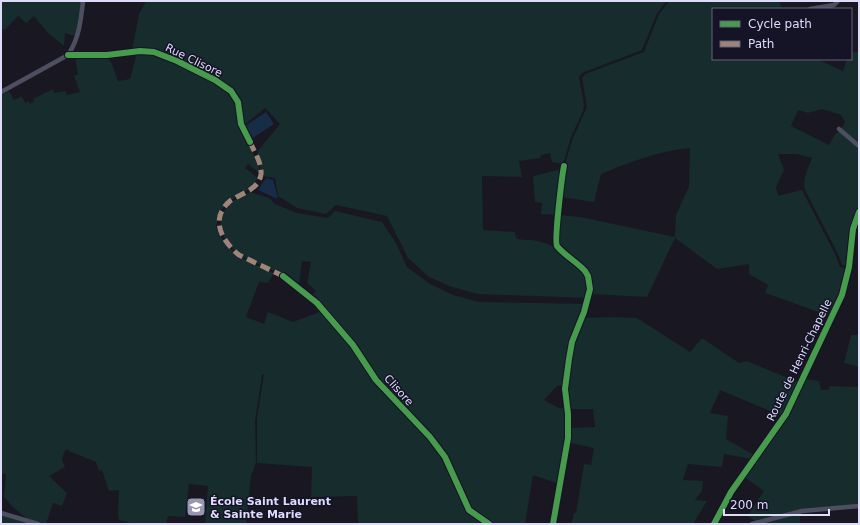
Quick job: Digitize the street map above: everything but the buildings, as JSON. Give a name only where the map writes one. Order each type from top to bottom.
[{"type":"street","points":[[1,92],[68,55],[81,26],[83,1]]},
{"type":"street","points":[[819,8],[834,4],[838,1]]},
{"type":"street","name":"Rue Clisore","points":[[68,55],[107,55],[140,51],[154,52],[177,61],[215,80],[231,91],[238,102],[241,124],[250,142]]},
{"type":"street","points":[[839,129],[859,146]]},
{"type":"street","points":[[553,524],[568,438],[568,414],[565,389],[566,376],[572,342],[584,312],[590,288],[588,276],[585,271],[557,245],[556,239],[560,210],[559,192],[564,166]]},
{"type":"street","name":"Route de Henri-Chapelle","points":[[714,524],[731,492],[786,414],[842,295],[849,267],[853,229],[859,212]]},
{"type":"street","name":"Clisore","points":[[283,276],[317,303],[353,345],[376,380],[430,437],[445,457],[469,510],[489,524]]},
{"type":"street","points":[[752,524],[802,511],[859,506]]},
{"type":"street","points":[[1,513],[38,524]]},
{"type":"green space","points":[[1,1],[82,1],[79,25],[75,36],[65,33],[64,46],[48,33],[34,16],[26,23],[18,16],[5,30],[1,30]]},
{"type":"green space","points":[[146,1],[667,1],[657,13],[642,50],[582,73],[579,77],[584,105],[583,111],[571,137],[563,164],[552,162],[550,153],[541,155],[540,158],[519,161],[522,177],[482,176],[483,230],[515,232],[516,238],[534,240],[551,245],[558,249],[578,264],[587,276],[589,284],[588,298],[478,294],[452,287],[429,277],[408,258],[387,216],[336,205],[326,214],[297,208],[278,196],[275,178],[262,176],[257,152],[280,124],[265,108],[242,127],[259,167],[259,173],[248,164],[245,168],[258,178],[247,191],[229,202],[219,216],[216,227],[220,236],[232,250],[248,261],[274,273],[268,283],[259,282],[246,317],[264,324],[268,312],[293,322],[322,311],[353,346],[373,378],[441,453],[470,514],[487,524],[358,524],[357,496],[311,497],[312,467],[257,463],[257,418],[264,374],[262,375],[255,421],[256,463],[251,476],[246,524],[205,524],[208,486],[189,484],[185,517],[168,516],[166,524],[133,524],[119,520],[119,490],[109,491],[102,470],[99,471],[96,462],[69,451],[68,449],[64,452],[62,460],[65,467],[49,476],[67,493],[62,506],[53,503],[46,524],[33,521],[22,515],[4,497],[6,474],[1,474],[1,95],[9,91],[14,100],[22,96],[25,103],[29,101],[30,104],[34,101],[33,99],[53,89],[54,93],[65,91],[67,95],[80,92],[74,76],[78,74],[75,57],[107,57],[112,64],[118,81],[130,79],[136,56],[131,55],[139,14]]},
{"type":"green space","points":[[669,1],[780,1],[781,8],[712,8],[712,60],[819,60],[843,71],[847,60],[852,60],[852,53],[859,51],[859,143],[841,130],[845,122],[841,115],[822,109],[808,113],[798,110],[791,126],[829,145],[835,134],[839,131],[859,147],[859,207],[849,235],[846,266],[842,265],[838,254],[805,190],[805,178],[812,158],[797,154],[778,154],[784,170],[776,187],[778,196],[802,190],[835,254],[840,267],[845,268],[842,290],[830,316],[765,293],[768,285],[749,274],[749,264],[717,269],[675,238],[647,297],[591,294],[590,278],[584,267],[557,243],[557,232],[561,215],[580,217],[675,237],[676,215],[689,186],[690,148],[655,154],[601,174],[594,202],[561,197],[566,160],[573,138],[587,107],[582,78],[585,74],[644,52],[659,14]]},
{"type":"green space","points":[[562,169],[558,215],[541,214],[542,203],[535,202],[533,176]]},
{"type":"green space","points":[[250,192],[269,198],[275,204],[297,213],[328,218],[335,211],[382,222],[396,243],[407,267],[430,284],[453,295],[479,302],[586,304],[570,344],[564,385],[557,386],[544,400],[559,408],[567,409],[567,443],[559,484],[533,475],[525,524],[492,524],[469,509],[450,462],[392,397],[311,296],[316,291],[307,283],[311,262],[302,261],[299,285],[286,277],[244,257],[230,246],[222,232],[222,217],[225,209],[232,202]]},
{"type":"green space","points":[[584,318],[637,318],[690,352],[702,338],[739,363],[747,361],[798,382],[782,416],[720,390],[710,413],[728,416],[726,439],[754,455],[751,459],[724,454],[722,467],[688,464],[683,480],[703,481],[702,491],[695,500],[707,501],[693,524],[571,524],[574,513],[576,513],[584,464],[591,465],[594,448],[571,443],[570,428],[595,427],[593,409],[569,409],[568,385],[570,362]]},
{"type":"green space","points":[[851,335],[859,335],[859,367],[844,363]]},
{"type":"green space","points":[[806,379],[819,381],[821,390],[828,390],[830,386],[859,387],[859,506],[827,507],[757,522],[747,516],[764,491],[744,477],[785,422]]},
{"type":"green space","points":[[800,513],[800,524],[756,524]]},
{"type":"green space","points":[[1,515],[30,524],[1,524]]},
{"type":"water","points":[[266,112],[274,124],[253,138],[245,126]]},
{"type":"water","points":[[266,178],[273,180],[278,199],[258,190]]},
{"type":"marked path","points":[[250,142],[260,166],[260,179],[257,184],[234,198],[224,208],[220,215],[220,230],[227,243],[239,255],[283,276]]},
{"type":"cycle path","points":[[68,55],[107,55],[140,51],[154,52],[177,61],[215,80],[231,91],[238,102],[241,124],[250,142]]},
{"type":"cycle path","points":[[553,524],[568,438],[568,414],[565,389],[569,359],[572,342],[584,312],[590,289],[588,276],[585,271],[563,252],[557,246],[556,242],[557,221],[564,166]]},
{"type":"cycle path","points":[[714,524],[731,492],[786,414],[842,295],[849,267],[853,229],[859,212]]},
{"type":"cycle path","points":[[283,276],[317,303],[353,345],[376,380],[430,437],[445,457],[469,510],[489,524]]},
{"type":"place","name":"École Saint Laurent & Sainte Marie","points":[[196,507]]}]
